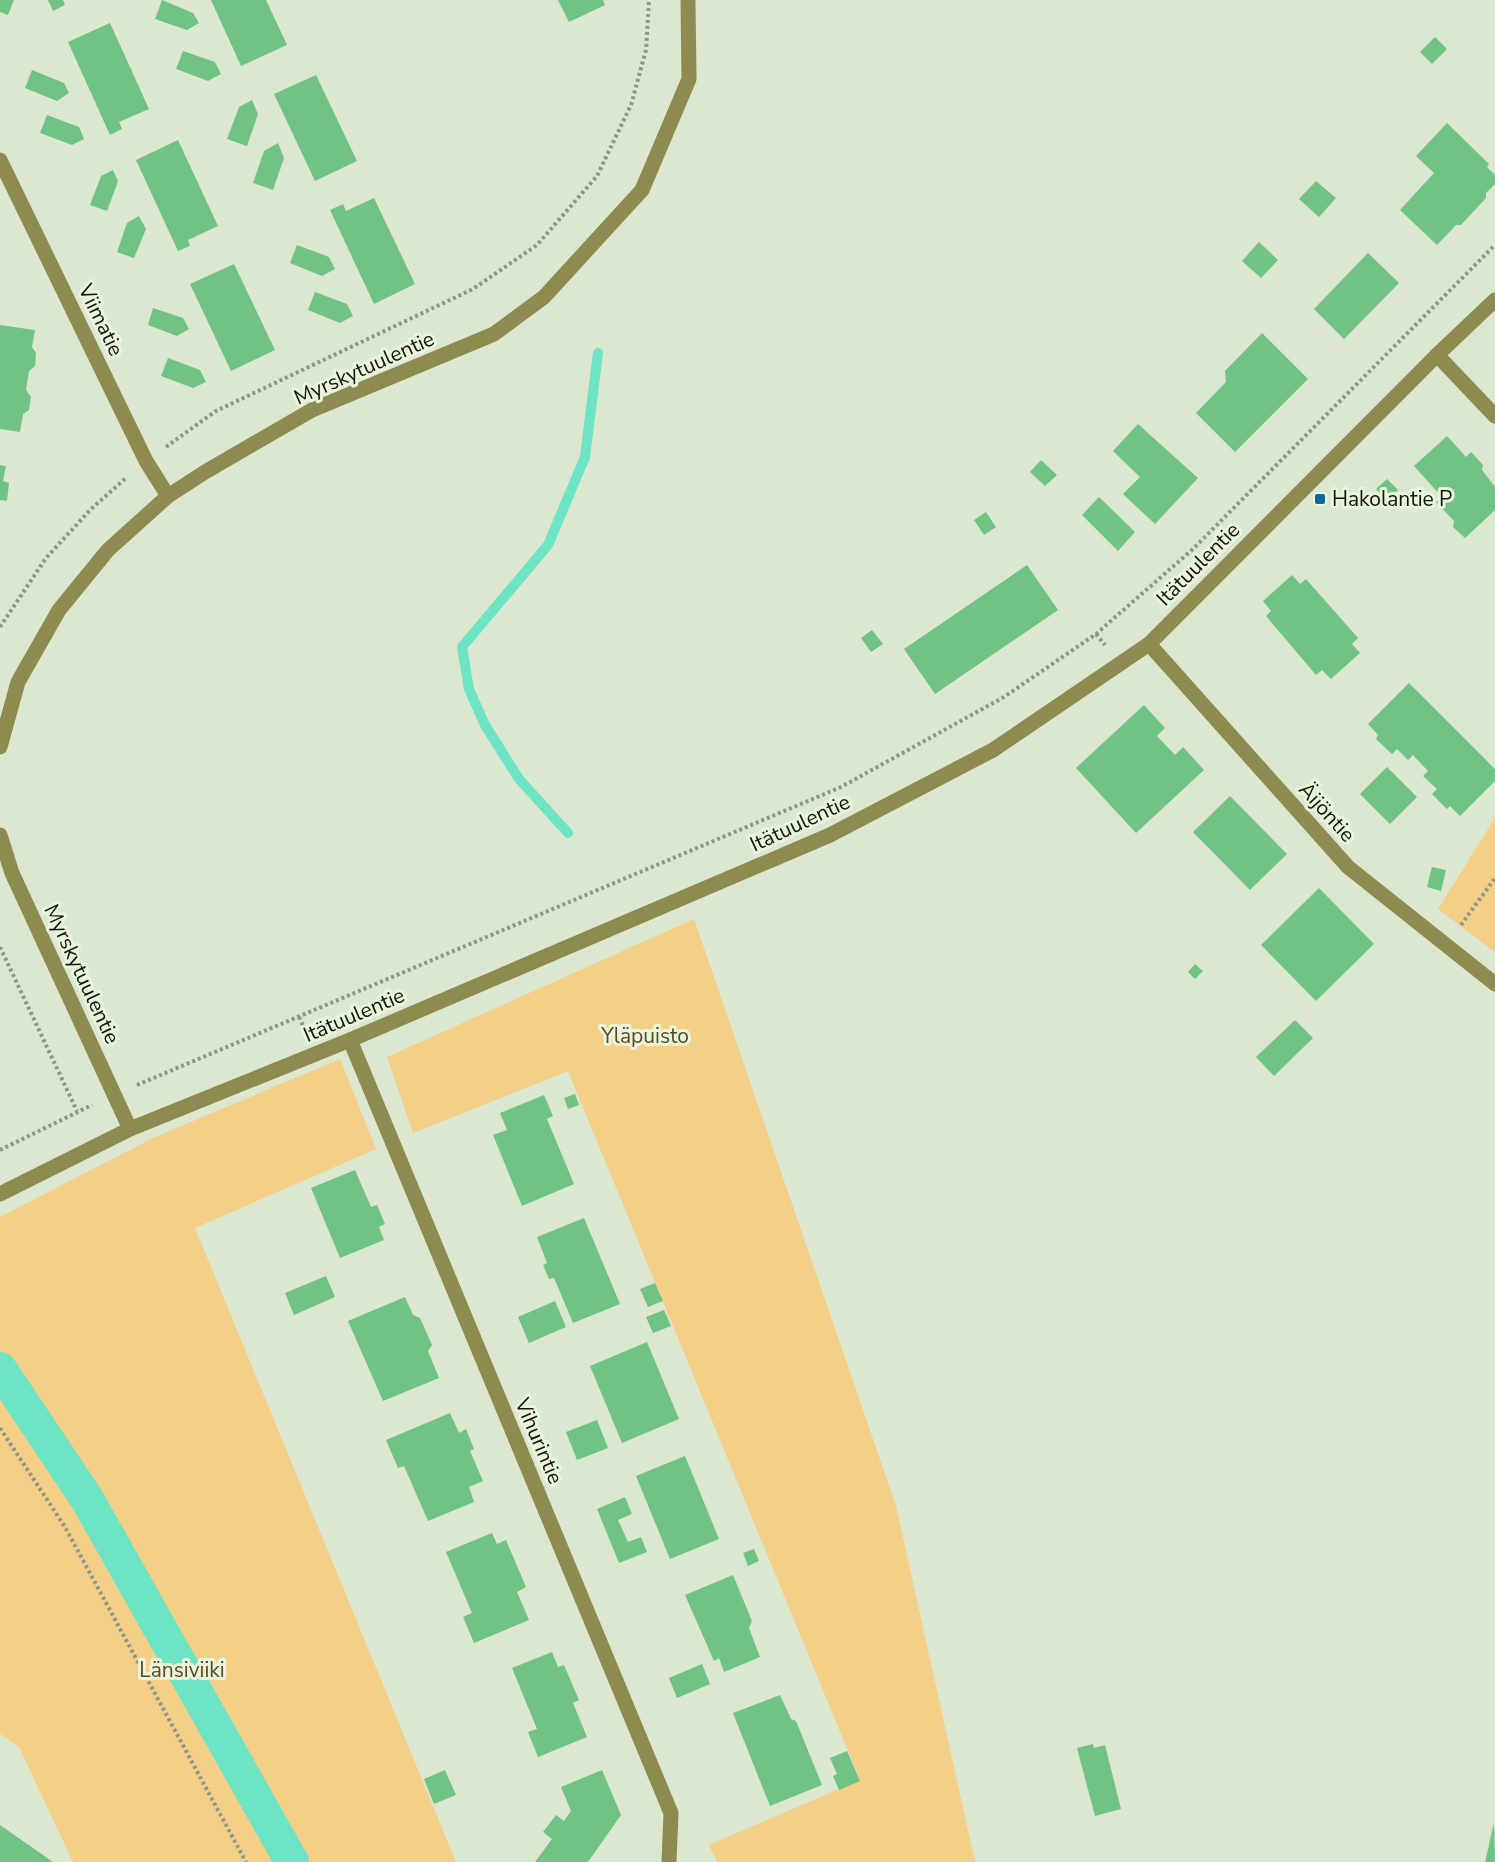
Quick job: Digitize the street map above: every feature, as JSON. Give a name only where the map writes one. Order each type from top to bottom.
[{"type":"street","name":"Myrskytuulentie","points":[[0,747],[18,682],[59,610],[108,550],[168,496],[312,410],[494,334],[544,297],[642,190],[689,79],[688,0]]},
{"type":"street","name":"Viimatie","points":[[0,160],[146,460],[168,496]]},
{"type":"street","name":"Itätuulentie","points":[[0,1194],[130,1129],[350,1040],[830,835],[993,750],[1149,644],[1437,355],[1495,300]]},
{"type":"street","points":[[1437,355],[1495,416]]},
{"type":"street","name":"Äijöntie","points":[[1149,644],[1348,867],[1495,984]]},
{"type":"street","name":"Myrskytuulentie","points":[[0,835],[12,873],[130,1129]]},
{"type":"street","name":"Vihurintie","points":[[350,1040],[671,1814],[669,1862]]},
{"type":"path","points":[[0,627],[46,558],[91,509],[146,460],[216,411],[473,290],[537,245],[597,176],[631,105],[646,50],[649,0]]},
{"type":"path","points":[[0,1150],[77,1111],[841,787],[1004,697],[1096,634],[1193,549],[1495,245]]},
{"type":"path","points":[[1447,946],[1495,878]]},
{"type":"path","points":[[0,947],[77,1111]]},
{"type":"path","points":[[0,1428],[65,1527],[246,1862]]},
{"type":"green space","points":[[1495,818],[1495,952],[1438,909]]},
{"type":"green space","name":"Yläpuisto","points":[[694,919],[896,1506],[975,1862],[717,1862],[709,1845],[860,1780],[568,1071],[413,1133],[387,1057]]},
{"type":"green space","name":"Länsiviiki","points":[[340,1059],[376,1149],[195,1228],[456,1862],[73,1862],[19,1747],[0,1734],[0,1217],[153,1138]]},
{"type":"building","points":[[0,0],[14,0],[8,15],[0,12]]},
{"type":"building","points":[[48,0],[63,0],[65,5],[53,11]]},
{"type":"building","points":[[162,0],[193,13],[199,23],[187,30],[155,19]]},
{"type":"building","points":[[211,0],[266,0],[287,45],[241,66]]},
{"type":"building","points":[[558,0],[603,0],[605,5],[569,22]]},
{"type":"building","points":[[110,23],[149,109],[119,122],[122,129],[110,135],[68,42]]},
{"type":"building","points":[[1435,37],[1447,49],[1432,64],[1420,52]]},
{"type":"building","points":[[183,51],[215,62],[221,74],[208,81],[176,69]]},
{"type":"building","points":[[32,70],[64,83],[69,93],[57,101],[25,88]]},
{"type":"building","points":[[316,75],[357,161],[315,181],[274,94]]},
{"type":"building","points":[[252,100],[258,114],[247,146],[227,139],[239,107]]},
{"type":"building","points":[[47,115],[79,127],[84,139],[72,145],[40,133]]},
{"type":"building","points":[[1447,123],[1489,164],[1487,167],[1495,175],[1495,184],[1486,193],[1486,198],[1461,225],[1456,225],[1437,245],[1400,210],[1434,173],[1416,156]]},
{"type":"building","points":[[178,140],[218,226],[188,240],[190,246],[178,251],[136,160]]},
{"type":"building","points":[[278,143],[284,158],[273,190],[253,183],[264,151]]},
{"type":"building","points":[[113,170],[118,181],[107,211],[90,205],[101,176]]},
{"type":"building","points":[[1316,181],[1336,198],[1319,217],[1299,199]]},
{"type":"building","points":[[374,198],[415,284],[374,304],[330,210],[343,204],[346,211]]},
{"type":"building","points":[[139,216],[146,229],[134,258],[117,252],[127,223]]},
{"type":"building","points":[[1259,242],[1278,260],[1261,278],[1242,261]]},
{"type":"building","points":[[297,245],[329,257],[335,269],[322,276],[290,263]]},
{"type":"building","points":[[1368,253],[1399,283],[1344,339],[1314,309]]},
{"type":"building","points":[[234,264],[275,350],[231,371],[190,284]]},
{"type":"building","points":[[315,292],[347,304],[353,316],[340,323],[308,310]]},
{"type":"building","points":[[153,308],[183,318],[189,329],[177,336],[148,325]]},
{"type":"building","points":[[0,325],[35,330],[32,347],[36,353],[35,366],[29,371],[26,390],[31,397],[29,410],[23,414],[20,432],[0,429]]},
{"type":"building","points":[[1262,333],[1308,379],[1235,452],[1196,413],[1226,382],[1225,371]]},
{"type":"building","points":[[168,358],[200,370],[206,382],[193,388],[161,376]]},
{"type":"building","points":[[1138,424],[1198,478],[1155,524],[1123,494],[1140,477],[1113,451]]},
{"type":"building","points":[[1447,436],[1466,457],[1471,452],[1483,465],[1482,470],[1495,487],[1495,510],[1465,538],[1453,527],[1454,521],[1436,502],[1442,497],[1414,466]]},
{"type":"building","points":[[1041,460],[1057,475],[1045,486],[1030,472]]},
{"type":"building","points":[[0,465],[6,466],[3,481],[9,483],[7,501],[0,500]]},
{"type":"building","points":[[1387,479],[1398,490],[1387,500],[1376,489]]},
{"type":"building","points":[[1099,497],[1135,532],[1118,551],[1082,515]]},
{"type":"building","points":[[986,512],[996,527],[984,535],[974,520]]},
{"type":"building","points":[[1027,565],[1058,610],[935,694],[904,649]]},
{"type":"building","points":[[1292,575],[1300,584],[1306,579],[1358,638],[1352,644],[1360,653],[1331,679],[1322,670],[1316,675],[1266,616],[1271,611],[1263,601]]},
{"type":"building","points":[[872,630],[883,644],[871,652],[861,638]]},
{"type":"building","points":[[1409,683],[1495,769],[1495,781],[1460,816],[1450,806],[1447,809],[1432,794],[1437,789],[1423,776],[1428,771],[1413,755],[1408,760],[1397,749],[1392,754],[1376,739],[1378,735],[1368,724]]},
{"type":"building","points":[[1144,705],[1165,728],[1157,736],[1175,755],[1183,747],[1204,770],[1136,833],[1076,768]]},
{"type":"building","points":[[1387,767],[1417,797],[1390,824],[1360,794]]},
{"type":"building","points":[[1230,796],[1287,854],[1250,890],[1193,832]]},
{"type":"building","points":[[1432,867],[1446,870],[1441,891],[1427,887]]},
{"type":"building","points":[[1319,888],[1374,944],[1316,1001],[1261,945]]},
{"type":"building","points":[[1195,964],[1203,971],[1195,979],[1188,972]]},
{"type":"building","points":[[1295,1020],[1313,1038],[1274,1076],[1256,1057]]},
{"type":"building","points":[[575,1094],[579,1105],[568,1109],[564,1098]]},
{"type":"building","points":[[544,1095],[553,1116],[547,1119],[574,1184],[522,1206],[493,1135],[507,1130],[500,1113]]},
{"type":"building","points":[[355,1170],[371,1207],[377,1205],[385,1224],[379,1227],[384,1240],[340,1258],[311,1188]]},
{"type":"building","points":[[584,1218],[620,1304],[573,1323],[554,1278],[549,1279],[543,1265],[547,1263],[537,1237]]},
{"type":"building","points":[[326,1276],[335,1297],[294,1315],[285,1293]]},
{"type":"building","points":[[655,1283],[663,1301],[648,1307],[640,1289]]},
{"type":"building","points":[[405,1297],[413,1315],[420,1318],[432,1345],[428,1351],[439,1378],[383,1401],[348,1321]]},
{"type":"building","points":[[555,1301],[566,1327],[529,1343],[518,1317]]},
{"type":"building","points":[[664,1310],[671,1326],[653,1333],[646,1317]]},
{"type":"building","points":[[647,1342],[679,1419],[622,1443],[590,1366]]},
{"type":"building","points":[[450,1413],[459,1433],[466,1429],[474,1449],[470,1451],[483,1481],[469,1487],[474,1502],[428,1521],[404,1466],[398,1468],[386,1440]]},
{"type":"building","points":[[597,1420],[608,1448],[577,1460],[566,1432]]},
{"type":"building","points":[[685,1456],[719,1539],[670,1559],[636,1476]]},
{"type":"building","points":[[625,1497],[632,1514],[618,1520],[628,1542],[641,1537],[647,1552],[619,1563],[597,1509]]},
{"type":"building","points":[[492,1533],[497,1544],[506,1540],[526,1587],[517,1592],[529,1620],[474,1643],[463,1617],[472,1613],[446,1552]]},
{"type":"building","points":[[754,1549],[759,1561],[748,1566],[743,1553]]},
{"type":"building","points":[[733,1575],[752,1621],[749,1628],[760,1657],[724,1672],[719,1658],[714,1661],[685,1595]]},
{"type":"building","points":[[552,1652],[558,1667],[564,1665],[579,1700],[573,1703],[587,1737],[538,1757],[528,1732],[537,1729],[512,1668]]},
{"type":"building","points":[[702,1664],[710,1684],[677,1698],[669,1678]]},
{"type":"building","points":[[780,1695],[791,1719],[796,1721],[822,1785],[770,1806],[733,1713]]},
{"type":"building","points":[[1093,1744],[1094,1748],[1105,1745],[1121,1809],[1095,1816],[1077,1748]]},
{"type":"building","points":[[847,1751],[860,1781],[839,1790],[833,1776],[837,1774],[830,1758]]},
{"type":"building","points":[[445,1770],[456,1795],[434,1804],[424,1779]]},
{"type":"building","points":[[602,1770],[621,1815],[588,1862],[535,1862],[552,1839],[543,1832],[556,1815],[564,1821],[571,1811],[561,1787]]},
{"type":"building","points":[[1494,1823],[1495,1862],[1485,1862]]},
{"type":"building","points":[[0,1825],[53,1862],[0,1862]]},
{"type":"waterway","points":[[568,833],[519,779],[485,725],[469,689],[462,647],[548,545],[585,457],[598,353]]},
{"type":"waterway","points":[[0,1369],[87,1499],[292,1862]]},
{"type":"place","name":"Hakolantie P","points":[[1320,499]]}]
